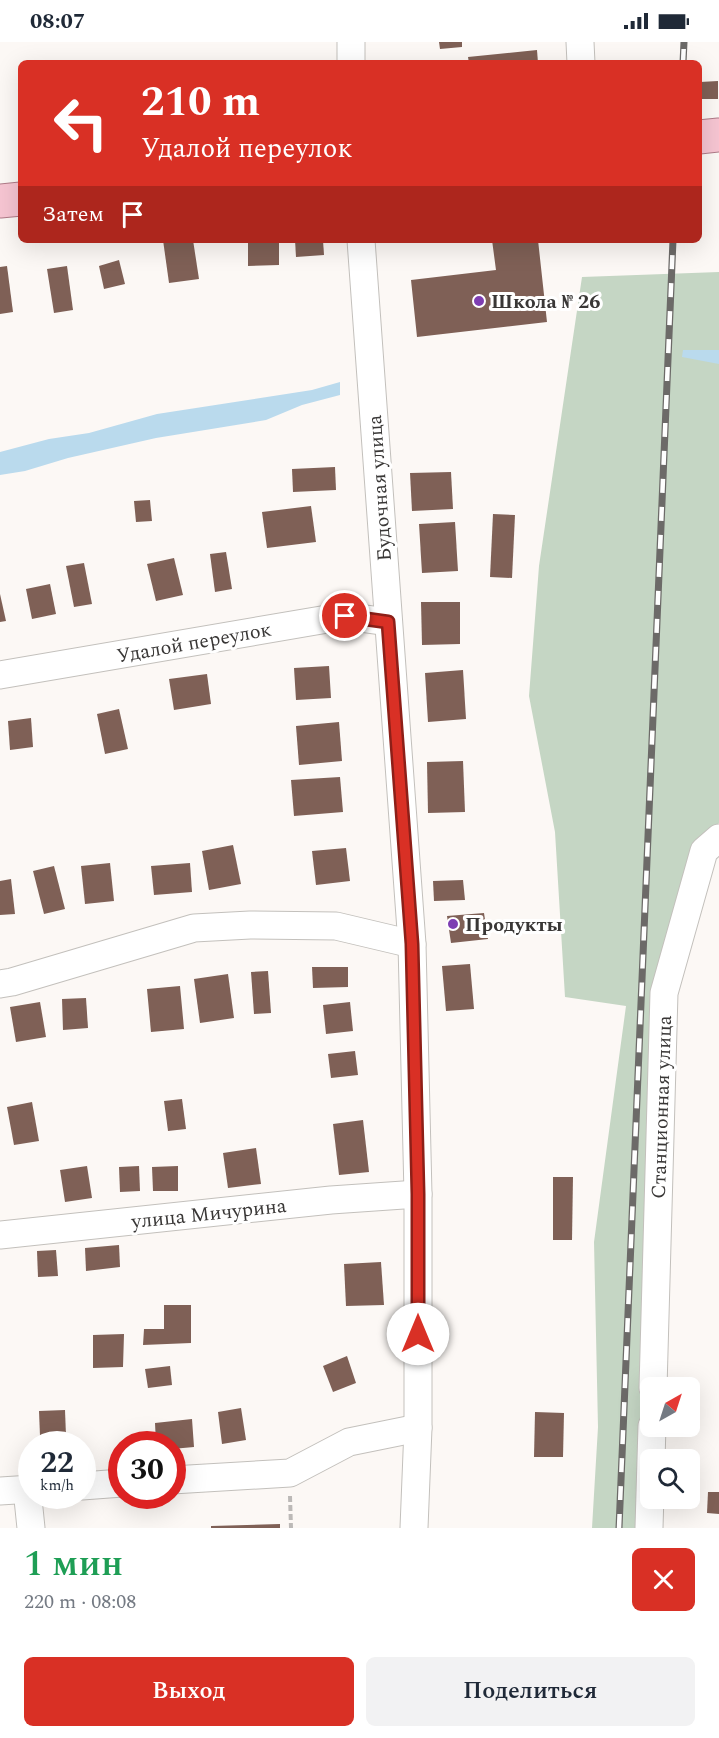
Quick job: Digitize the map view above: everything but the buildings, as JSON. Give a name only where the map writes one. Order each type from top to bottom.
[{"type":"main road","points":[[702,136],[719,135]]},
{"type":"main road","points":[[0,201],[18,199]]},
{"type":"street","points":[[351,42],[351,60]]},
{"type":"street","points":[[580,42],[581,60]]},
{"type":"street","name":"Будочная улица","points":[[361,243],[412,944],[418,1194],[418,1428],[414,1528]]},
{"type":"street","name":"Удалой переулок","points":[[0,675],[345,616],[388,622]]},
{"type":"street","name":"Станционная улица","points":[[653,1377],[664,993],[704,851],[719,838]]},
{"type":"street","points":[[0,984],[194,928],[250,925],[336,926],[412,944]]},
{"type":"street","name":"улица Мичурина","points":[[0,1235],[331,1200],[418,1194]]},
{"type":"street","points":[[186,1479],[290,1473],[350,1443],[418,1428]]},
{"type":"street","points":[[649,1528],[652,1437]]},
{"type":"street","points":[[0,1491],[18,1490]]},
{"type":"street","points":[[30,1509],[31,1528]]},
{"type":"path","points":[[290,1473],[291,1528]]},
{"type":"green space","points":[[719,272],[719,823],[695,848],[664,949],[651,1377],[640,1377],[640,1437],[651,1437],[651,1449],[640,1449],[640,1509],[651,1509],[651,1528],[592,1528],[598,1427],[594,1242],[626,1006],[565,997],[555,832],[529,696],[539,566],[582,277]]},
{"type":"water","points":[[683,350],[719,350],[719,364],[682,357]]},
{"type":"water","points":[[340,382],[340,395],[302,405],[266,420],[156,438],[68,458],[25,471],[0,475],[0,452],[49,439],[89,433],[157,414],[312,390]]},
{"type":"railway","points":[[683,60],[684,42]]},
{"type":"railway","points":[[619,1528],[673,243]]},
{"type":"place","name":"Школа № 26","points":[[479,301]]},
{"type":"place","name":"Продукты","points":[[453,924]]},
{"type":"route","points":[[345,616],[388,622],[412,944],[418,1194],[418,1334]]}]
